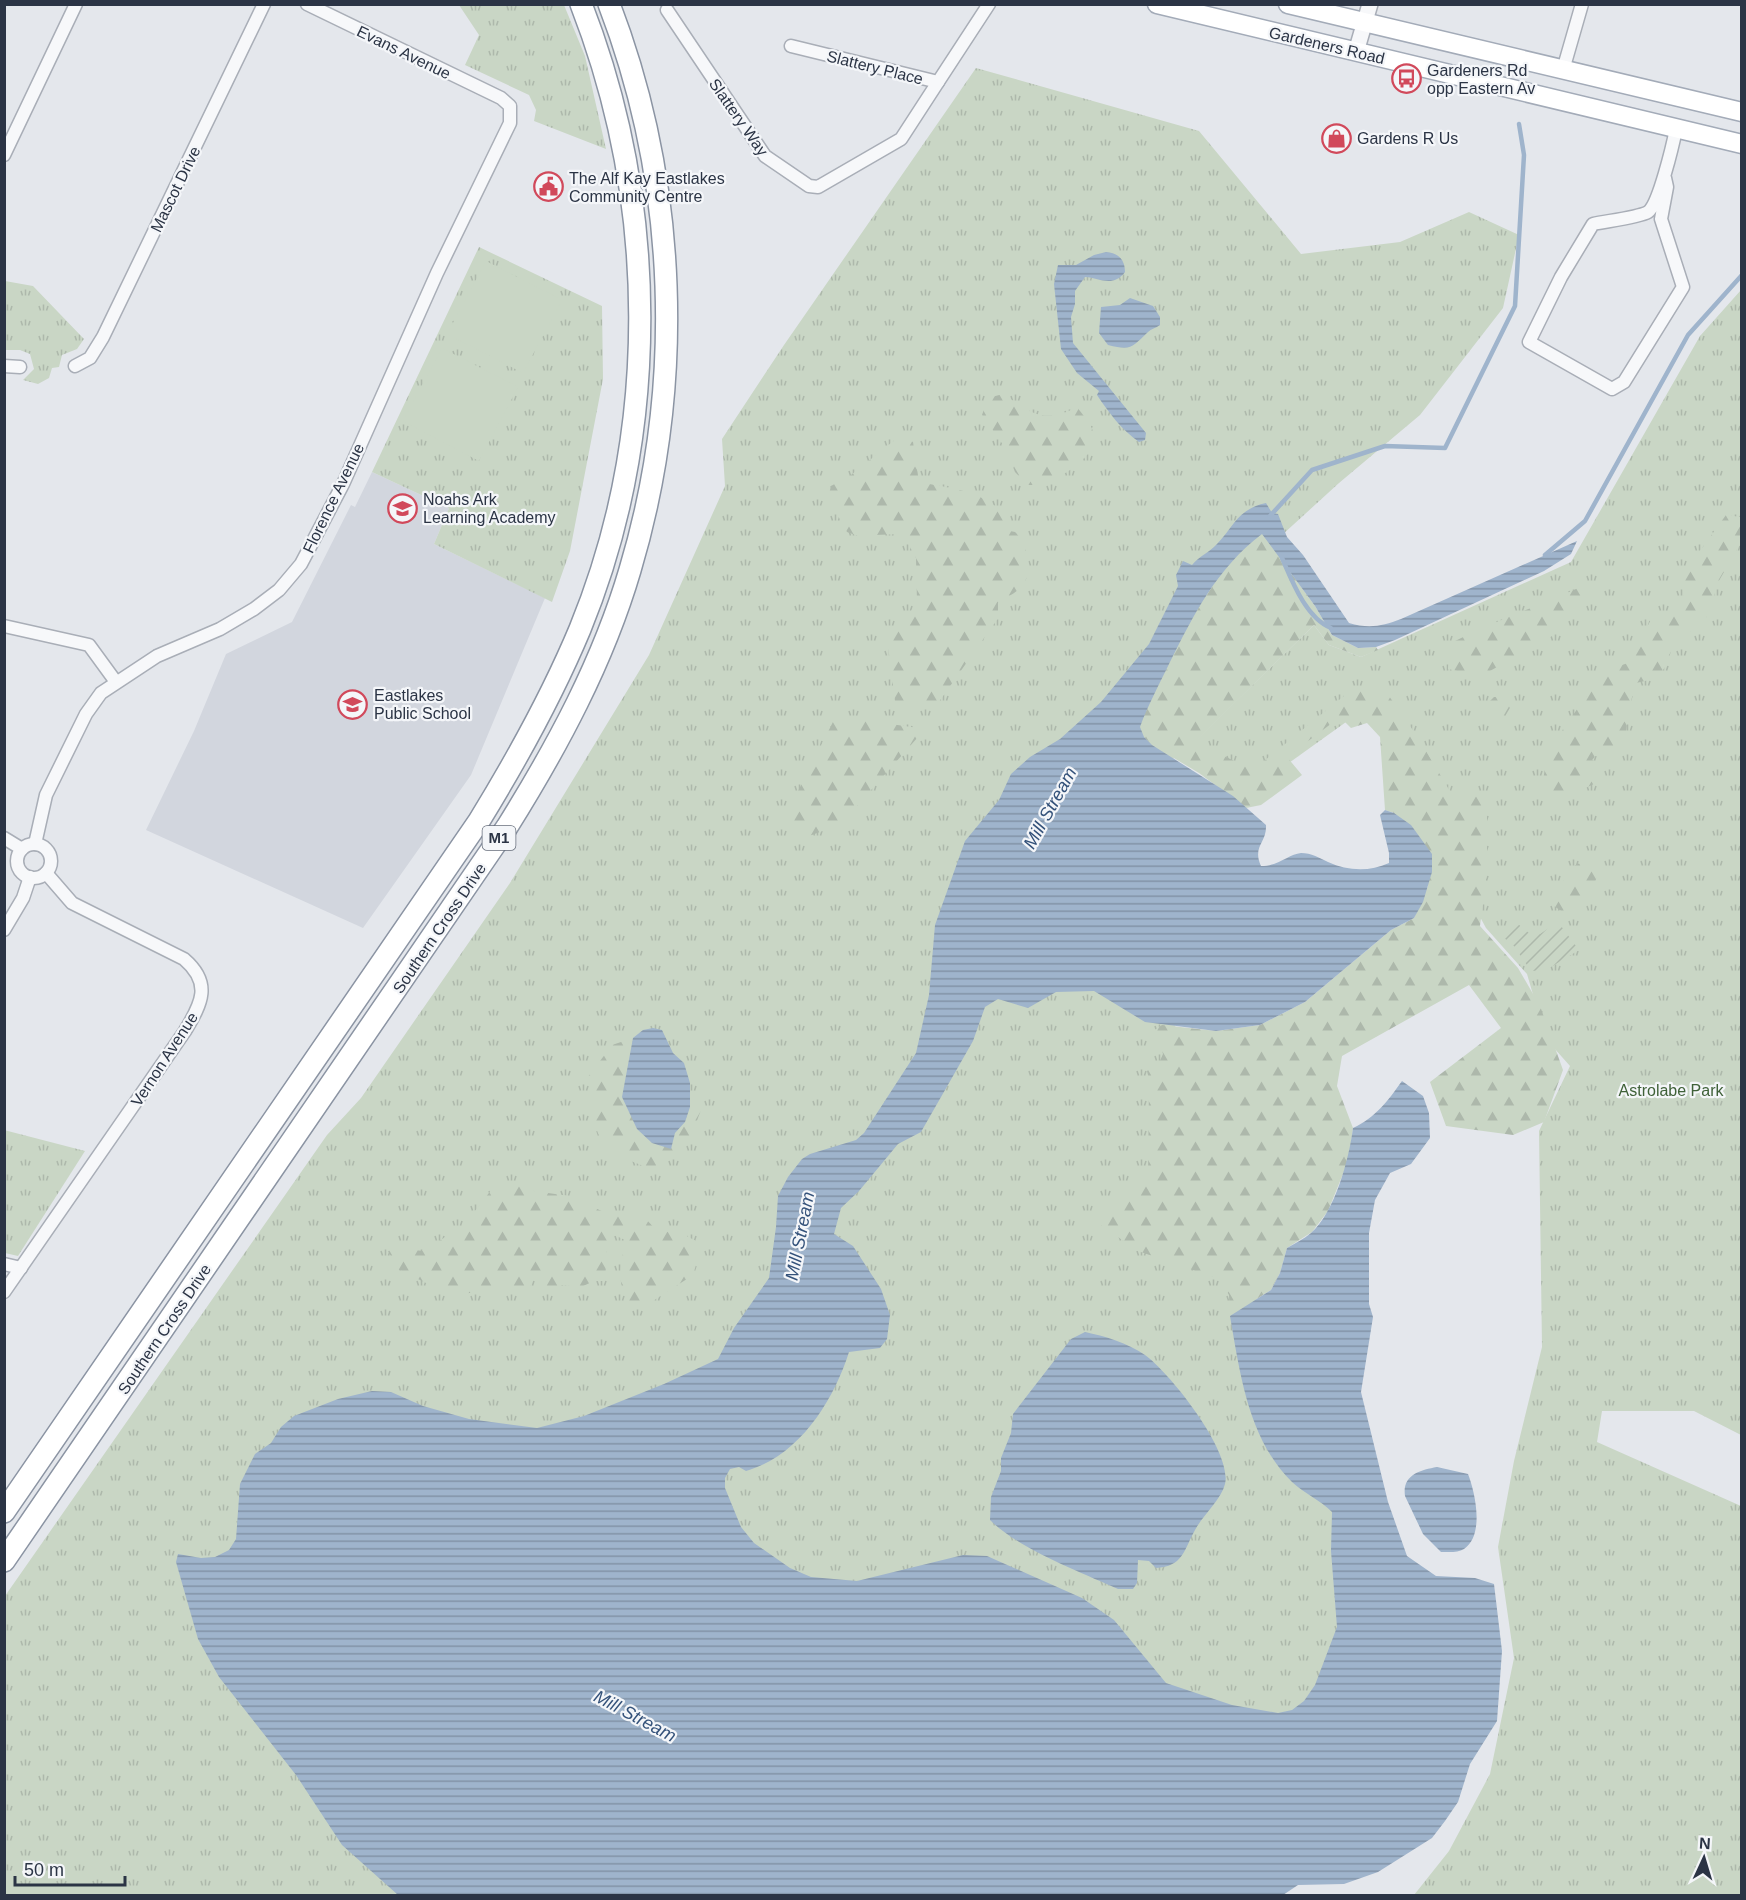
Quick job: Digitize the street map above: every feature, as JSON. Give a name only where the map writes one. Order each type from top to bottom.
[{"type":"highway","name":"Southern Cross Drive","points":[[4,1512],[478,821],[543,712],[581,626],[606,554],[631,438],[639,364],[640,293],[631,186],[622,138],[600,54],[581,4]]},
{"type":"highway","name":"Southern Cross Drive","points":[[4,1561],[507,827],[544,767],[605,640],[630,570],[648,498],[660,428],[666,358],[666,287],[661,205],[654,162],[625,46],[609,4]]},
{"type":"main road","name":"Gardeners Road","points":[[1157,4],[1742,144]]},
{"type":"main road","name":"Gardeners Road","points":[[1288,4],[1742,112]]},
{"type":"street","points":[[4,155],[76,4]]},
{"type":"street","name":"Mascot Drive","points":[[75,366],[90,358],[103,337],[264,4]]},
{"type":"street","name":"Evans Avenue","points":[[307,4],[501,98]]},
{"type":"street","name":"Slattery Place","points":[[791,46],[938,82],[989,4]]},
{"type":"street","points":[[1356,52],[1370,4]]},
{"type":"street","points":[[1563,70],[1582,4]]},
{"type":"street","name":"Slattery Way","points":[[667,10],[765,156],[809,186],[818,187],[901,139],[938,82]]},
{"type":"street","name":"Florence Avenue","points":[[35,844],[40,809],[92,704],[116,682],[157,656],[220,629],[254,609],[279,590],[301,564],[343,484],[437,273],[510,123],[510,106],[501,98]]},
{"type":"street","points":[[1665,178],[1659,185],[1655,204],[1647,212],[1593,224],[1561,277],[1529,342],[1612,389],[1624,382],[1683,287],[1661,219],[1667,188],[1665,178],[1676,129]]},
{"type":"street","points":[[4,366],[20,367]]},
{"type":"street","points":[[4,626],[89,645],[116,682]]},
{"type":"street","points":[[4,838],[22,849]]},
{"type":"street","points":[[35,844],[45,848],[51,857],[46,873],[39,877],[30,877],[18,866],[22,849],[35,844]]},
{"type":"street","name":"Vernon Avenue","points":[[4,1292],[185,1031],[197,1010],[202,988],[193,966],[184,959],[72,903],[46,873]]},
{"type":"street","points":[[4,930],[23,898],[30,877]]},
{"type":"street","points":[[4,1264],[21,1268]]},
{"type":"shaded area","name":"Eastlakes Public School","points":[[372,472],[449,508],[434,544],[545,598],[471,775],[363,928],[146,830],[194,731],[226,654],[292,622],[351,505],[355,507]]},
{"type":"green space","points":[[459,5],[564,5],[585,56],[606,149],[534,121],[536,110],[529,95],[465,65],[479,35]]},
{"type":"green space","points":[[976,68],[1199,131],[1301,254],[1400,242],[1469,212],[1519,235],[1503,308],[1420,415],[1339,483],[1247,567],[1176,684],[1166,991],[1232,1245],[1346,1498],[1353,1612],[1307,1740],[473,1895],[5,1896],[5,1596],[327,1135],[361,1098],[510,883],[649,655],[725,486],[722,439],[784,345]]},
{"type":"green space","points":[[479,247],[602,306],[603,379],[570,551],[552,602],[434,544],[449,508],[372,472]]},
{"type":"green space","points":[[486,261],[562,300],[523,373],[447,334]]},
{"type":"green space","points":[[5,281],[33,286],[84,339],[77,349],[62,355],[59,367],[52,368],[49,378],[38,384],[23,380],[34,369],[30,354],[20,350],[5,350]]},
{"type":"green space","name":"Astrolabe Park","points":[[1741,290],[1741,1435],[1694,1411],[1602,1411],[1597,1442],[1741,1506],[1741,1895],[1414,1895],[1449,1851],[1490,1774],[1514,1658],[1498,1547],[1514,1461],[1542,1347],[1539,1131],[1570,1066],[1546,1039],[1527,974],[1486,928],[1367,707],[1254,788],[1184,752],[1314,625],[1329,645],[1361,657],[1571,562],[1700,336]]},
{"type":"green space","points":[[442,348],[518,387],[479,461],[403,421]]},
{"type":"green space","points":[[1003,394],[1022,407],[1046,416],[1077,407],[1093,431],[1094,441],[1090,451],[1061,476],[1028,485],[1015,472],[1006,449],[982,415],[988,398]]},
{"type":"green space","points":[[901,435],[913,442],[919,482],[967,492],[989,502],[1006,518],[1005,530],[1015,532],[1020,538],[1028,560],[1029,568],[1024,583],[1017,591],[998,603],[998,611],[1001,614],[936,706],[895,701],[888,646],[917,602],[916,558],[903,534],[874,535],[866,530],[858,536],[847,532],[828,498],[831,486],[851,475]]},
{"type":"green space","points":[[1726,515],[1741,517],[1741,542],[1716,586],[1712,612],[1691,631],[1673,643],[1668,662],[1658,678],[1636,683],[1628,712],[1625,745],[1599,752],[1592,760],[1602,765],[1602,780],[1553,804],[1545,794],[1543,782],[1547,752],[1604,671],[1634,661],[1640,641],[1654,613],[1667,612],[1684,598],[1681,577]]},
{"type":"green space","points":[[1263,534],[1315,606],[1332,635],[1358,648],[1376,647],[1378,650],[1361,657],[1329,645],[1314,625],[1195,742],[1253,770],[1350,691],[1384,689],[1417,736],[1454,798],[1487,796],[1487,872],[1480,926],[1518,968],[1540,1006],[1563,1070],[1544,1122],[1513,1135],[1446,1126],[1430,1082],[1501,1028],[1469,985],[1342,1056],[1337,1086],[1353,1128],[1349,1159],[1328,1211],[1312,1232],[1287,1248],[1280,1273],[1271,1290],[1230,1316],[1229,1295],[1219,1279],[1138,1251],[1098,1223],[1127,1194],[1148,1181],[1149,1079],[1147,1071],[1159,1063],[1163,1054],[1159,1038],[1153,1031],[1162,1025],[1216,1031],[1260,1025],[1305,1002],[1391,930],[1414,918],[1428,886],[1394,813],[1385,810],[1380,737],[1367,723],[1351,728],[1340,717],[1287,757],[1302,775],[1261,805],[1246,808],[1199,773],[1152,745],[1144,737],[1140,727],[1146,711],[1198,610],[1232,562]]},
{"type":"green space","points":[[1587,584],[1595,597],[1552,636],[1481,676],[1448,669],[1451,643]]},
{"type":"green space","points":[[1494,697],[1504,697],[1511,706],[1504,718],[1493,720],[1489,702]]},
{"type":"green space","points":[[836,716],[918,728],[918,737],[841,824],[804,838],[788,833],[792,803]]},
{"type":"green space","points":[[1580,863],[1590,865],[1598,876],[1588,891],[1584,904],[1564,913],[1554,906],[1555,891],[1565,893],[1564,883],[1567,871]]},
{"type":"green space","points":[[1558,922],[1579,950],[1546,970],[1531,971],[1514,946],[1503,937],[1503,933],[1518,924],[1529,933],[1540,934]]},
{"type":"green space","points":[[633,1038],[624,1083],[644,1136],[662,1147],[674,1142],[674,1133],[685,1122],[690,1107],[701,1110],[688,1144],[651,1169],[617,1153],[600,1137],[593,1113],[588,1077],[612,1045]]},
{"type":"green space","points":[[4,1130],[85,1151],[18,1256],[5,1253]]},
{"type":"green space","points":[[530,1185],[534,1191],[569,1196],[606,1213],[633,1211],[646,1219],[657,1231],[681,1233],[698,1242],[698,1258],[693,1275],[673,1288],[667,1285],[668,1291],[641,1309],[634,1309],[621,1284],[625,1240],[608,1232],[605,1281],[594,1281],[581,1287],[560,1285],[547,1289],[539,1278],[534,1277],[528,1292],[516,1293],[499,1290],[450,1295],[398,1269],[388,1251],[402,1249],[424,1251],[465,1224],[492,1189]]},
{"type":"water","points":[[1106,252],[1120,258],[1125,272],[1116,280],[1111,281],[1085,277],[1075,291],[1075,304],[1071,317],[1073,343],[1146,433],[1145,440],[1139,442],[1116,420],[1097,395],[1099,391],[1077,373],[1061,349],[1054,284],[1058,265],[1076,265],[1094,255]]},
{"type":"water","points":[[1130,298],[1153,306],[1160,317],[1160,325],[1131,346],[1122,348],[1108,345],[1099,333],[1101,307],[1120,305]]},
{"type":"water","points":[[1266,503],[1272,513],[1278,514],[1287,537],[1303,555],[1349,623],[1363,626],[1382,625],[1401,619],[1577,541],[1571,554],[1544,571],[1395,640],[1376,647],[1358,648],[1332,635],[1315,606],[1262,534],[1232,562],[1208,593],[1188,627],[1146,711],[1140,727],[1144,737],[1152,745],[1233,796],[1266,825],[1258,854],[1261,866],[1273,864],[1301,853],[1351,869],[1374,868],[1389,863],[1389,853],[1380,815],[1385,810],[1394,813],[1411,825],[1432,854],[1432,872],[1423,902],[1414,918],[1391,930],[1305,1002],[1260,1025],[1216,1031],[1145,1022],[1094,991],[1056,992],[1028,1008],[998,999],[985,1007],[973,1041],[921,1132],[898,1144],[859,1191],[841,1208],[834,1234],[853,1246],[881,1289],[890,1315],[887,1339],[880,1348],[849,1352],[834,1390],[798,1440],[765,1464],[746,1471],[739,1467],[730,1469],[725,1478],[725,1488],[741,1527],[754,1543],[790,1568],[811,1577],[857,1581],[963,1555],[987,1556],[1082,1598],[1114,1620],[1166,1683],[1232,1705],[1278,1713],[1292,1710],[1304,1701],[1315,1685],[1337,1627],[1331,1551],[1332,1512],[1292,1482],[1277,1465],[1265,1446],[1242,1382],[1230,1316],[1271,1290],[1280,1273],[1287,1248],[1308,1235],[1320,1224],[1340,1184],[1353,1128],[1380,1108],[1402,1081],[1423,1096],[1429,1113],[1430,1138],[1411,1164],[1390,1173],[1375,1200],[1369,1233],[1369,1304],[1373,1317],[1361,1392],[1388,1502],[1407,1556],[1436,1576],[1475,1578],[1494,1584],[1502,1651],[1497,1721],[1470,1764],[1458,1802],[1432,1838],[1378,1872],[1344,1884],[1298,1885],[1283,1895],[398,1895],[342,1845],[296,1775],[219,1677],[198,1639],[176,1562],[178,1554],[201,1558],[215,1557],[229,1550],[236,1539],[240,1484],[255,1454],[271,1443],[281,1427],[294,1416],[338,1399],[372,1391],[391,1392],[423,1406],[469,1419],[537,1428],[584,1416],[664,1384],[718,1359],[734,1328],[769,1278],[778,1196],[788,1177],[802,1159],[810,1154],[856,1140],[864,1133],[916,1053],[929,995],[935,925],[965,841],[999,800],[1011,774],[1030,757],[1060,739],[1101,702],[1149,644],[1178,586],[1176,575],[1183,561],[1192,565],[1214,547],[1243,514],[1249,509]]},
{"type":"water","points":[[653,1028],[662,1030],[673,1053],[684,1063],[690,1083],[690,1107],[685,1122],[675,1133],[671,1149],[652,1143],[637,1129],[622,1097],[633,1038],[643,1030]]},
{"type":"water","points":[[1085,1332],[1131,1347],[1156,1364],[1197,1414],[1210,1434],[1225,1470],[1223,1490],[1198,1524],[1181,1556],[1172,1564],[1156,1568],[1149,1561],[1138,1560],[1137,1583],[1133,1589],[1118,1589],[1051,1559],[1017,1541],[990,1520],[991,1497],[1001,1471],[1001,1458],[1011,1433],[1013,1414],[1071,1339]]},
{"type":"water","points":[[1437,1467],[1468,1474],[1473,1491],[1476,1513],[1474,1534],[1464,1549],[1459,1551],[1441,1552],[1423,1534],[1405,1496],[1406,1483],[1409,1478],[1424,1470]]},
{"type":"waterway","points":[[1270,516],[1312,470],[1385,446],[1445,448],[1515,306],[1524,155],[1519,124]]},
{"type":"waterway","points":[[1545,555],[1585,521],[1688,335],[1742,275]]},
{"type":"waterway","name":"Mill Stream","points":[[1282,558],[1307,608],[1322,623],[1331,628]]},
{"type":"place","name":"Gardeners Rd opp Eastern Av","points":[[1406,79]]},
{"type":"place","name":"Gardens R Us","points":[[1336,138]]},
{"type":"place","name":"The Alf Kay Eastlakes Community Centre","points":[[548,187]]},
{"type":"place","name":"Noahs Ark Learning Academy","points":[[402,508]]},
{"type":"place","name":"Eastlakes Public School","points":[[353,704]]}]
